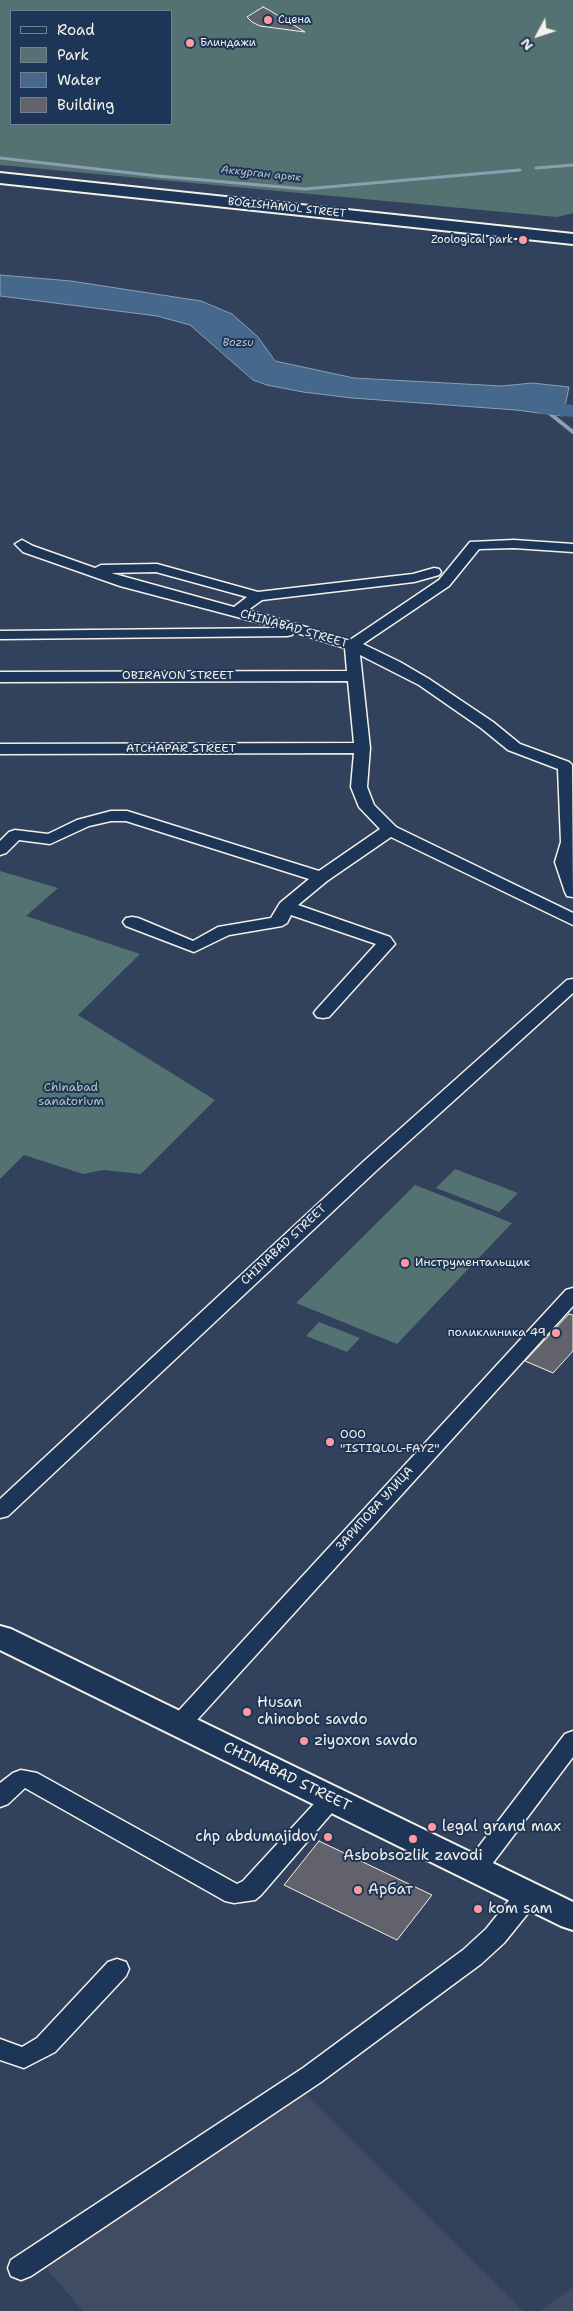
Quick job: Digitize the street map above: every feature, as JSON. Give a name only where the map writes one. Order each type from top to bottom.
[{"type":"main road","name":"BOGISHAMOL STREET","points":[[0,171],[573,239]]},
{"type":"main road","name":"BOGISHAMOL STREET","points":[[0,178],[202,195],[573,232]]},
{"type":"main road","name":"CHINABAD STREET","points":[[0,1637],[573,1917]]},
{"type":"street","name":"CHINABAD STREET","points":[[22,544],[28,549],[85,570],[313,632],[352,645],[395,665],[424,682],[487,725],[514,747],[566,768],[571,842],[563,862],[573,892]]},
{"type":"street","points":[[573,548],[514,544],[475,545],[444,583],[352,645],[362,748],[359,787],[368,807],[390,830],[573,920]]},
{"type":"street","points":[[85,570],[157,568],[258,596],[414,578],[434,572]]},
{"type":"street","points":[[236,612],[258,596]]},
{"type":"street","points":[[0,636],[313,632]]},
{"type":"street","name":"OBIRAVON STREET","points":[[0,677],[356,676]]},
{"type":"street","name":"ATCHAPAR STREET","points":[[0,749],[362,748]]},
{"type":"street","points":[[0,850],[15,835],[50,839],[83,823],[111,816],[127,816],[321,877]]},
{"type":"street","points":[[132,922],[194,947],[224,931],[281,919],[286,907],[321,877],[390,830]]},
{"type":"street","points":[[286,907],[384,941],[386,944],[323,1013]]},
{"type":"street","name":"CHINABAD STREET","points":[[0,1511],[370,1166],[573,984]]},
{"type":"street","name":"ЗАРИПОВА УЛИЦА","points":[[179,1725],[569,1304]]},
{"type":"street","points":[[475,1869],[573,1740]]},
{"type":"street","points":[[0,1798],[21,1779],[29,1779],[234,1894],[246,1893],[252,1888],[332,1800]]},
{"type":"street","points":[[21,2268],[312,2074],[472,1957],[495,1936],[528,1895]]},
{"type":"street","points":[[0,2049],[24,2058],[46,2045],[117,1968]]},
{"type":"shaded area","points":[[302,2091],[523,2311],[83,2311],[40,2261]]},
{"type":"shaded area","points":[[573,2287],[573,2311],[540,2311]]},
{"type":"green space","points":[[0,0],[573,0],[573,213],[557,217],[0,165]]},
{"type":"green space","name":"Chinabad sanatorium","points":[[0,871],[58,888],[26,916],[140,954],[78,1015],[215,1100],[141,1174],[103,1170],[83,1174],[24,1155],[0,1179]]},
{"type":"green space","points":[[455,1169],[518,1193],[499,1212],[436,1188]]},
{"type":"green space","name":"Инструментальщик","points":[[415,1185],[512,1223],[397,1344],[296,1303]]},
{"type":"green space","points":[[319,1322],[360,1338],[347,1352],[306,1336]]},
{"type":"water","name":"Bozsu","points":[[0,275],[71,281],[201,301],[232,314],[258,337],[275,361],[354,378],[502,386],[532,383],[569,387],[563,416],[516,410],[352,398],[267,385],[253,380],[190,325],[157,316],[0,296]]},
{"type":"building","name":"Сцена","points":[[263,7],[305,32],[260,26],[247,17]]},
{"type":"building","name":"поликлиника 49","points":[[569,1314],[573,1315],[573,1351],[553,1373],[525,1361]]},
{"type":"building","name":"Арбат","points":[[319,1841],[432,1895],[397,1940],[284,1885]]},
{"type":"waterway","name":"Аккурган арык","points":[[0,158],[158,176],[305,189],[520,170]]},
{"type":"waterway","name":"Аккурган арык","points":[[536,168],[573,165]]},
{"type":"waterway","name":"Bozsu","points":[[525,403],[544,408],[573,411]]},
{"type":"waterway","points":[[548,412],[573,432]]},
{"type":"place","name":"Сцена","points":[[268,20]]},
{"type":"place","name":"Блиндажи","points":[[190,43]]},
{"type":"place","name":"Zoological park","points":[[523,240]]},
{"type":"place","name":"Инструментальщик","points":[[405,1263]]},
{"type":"place","name":"поликлиника 49","points":[[556,1333]]},
{"type":"place","name":"ООО \"ISTIQLOL-FAYZ\"","points":[[330,1442]]},
{"type":"place","name":"Husan chinobot savdo","points":[[247,1712]]},
{"type":"place","name":"ziyoxon savdo","points":[[304,1741]]},
{"type":"place","name":"legal grand max","points":[[432,1827]]},
{"type":"place","name":"chp abdumajidov","points":[[328,1837]]},
{"type":"place","name":"Asbobsozlik zavodi","points":[[413,1839]]},
{"type":"place","name":"Арбат","points":[[358,1890]]},
{"type":"place","name":"kom sam","points":[[478,1909]]}]
